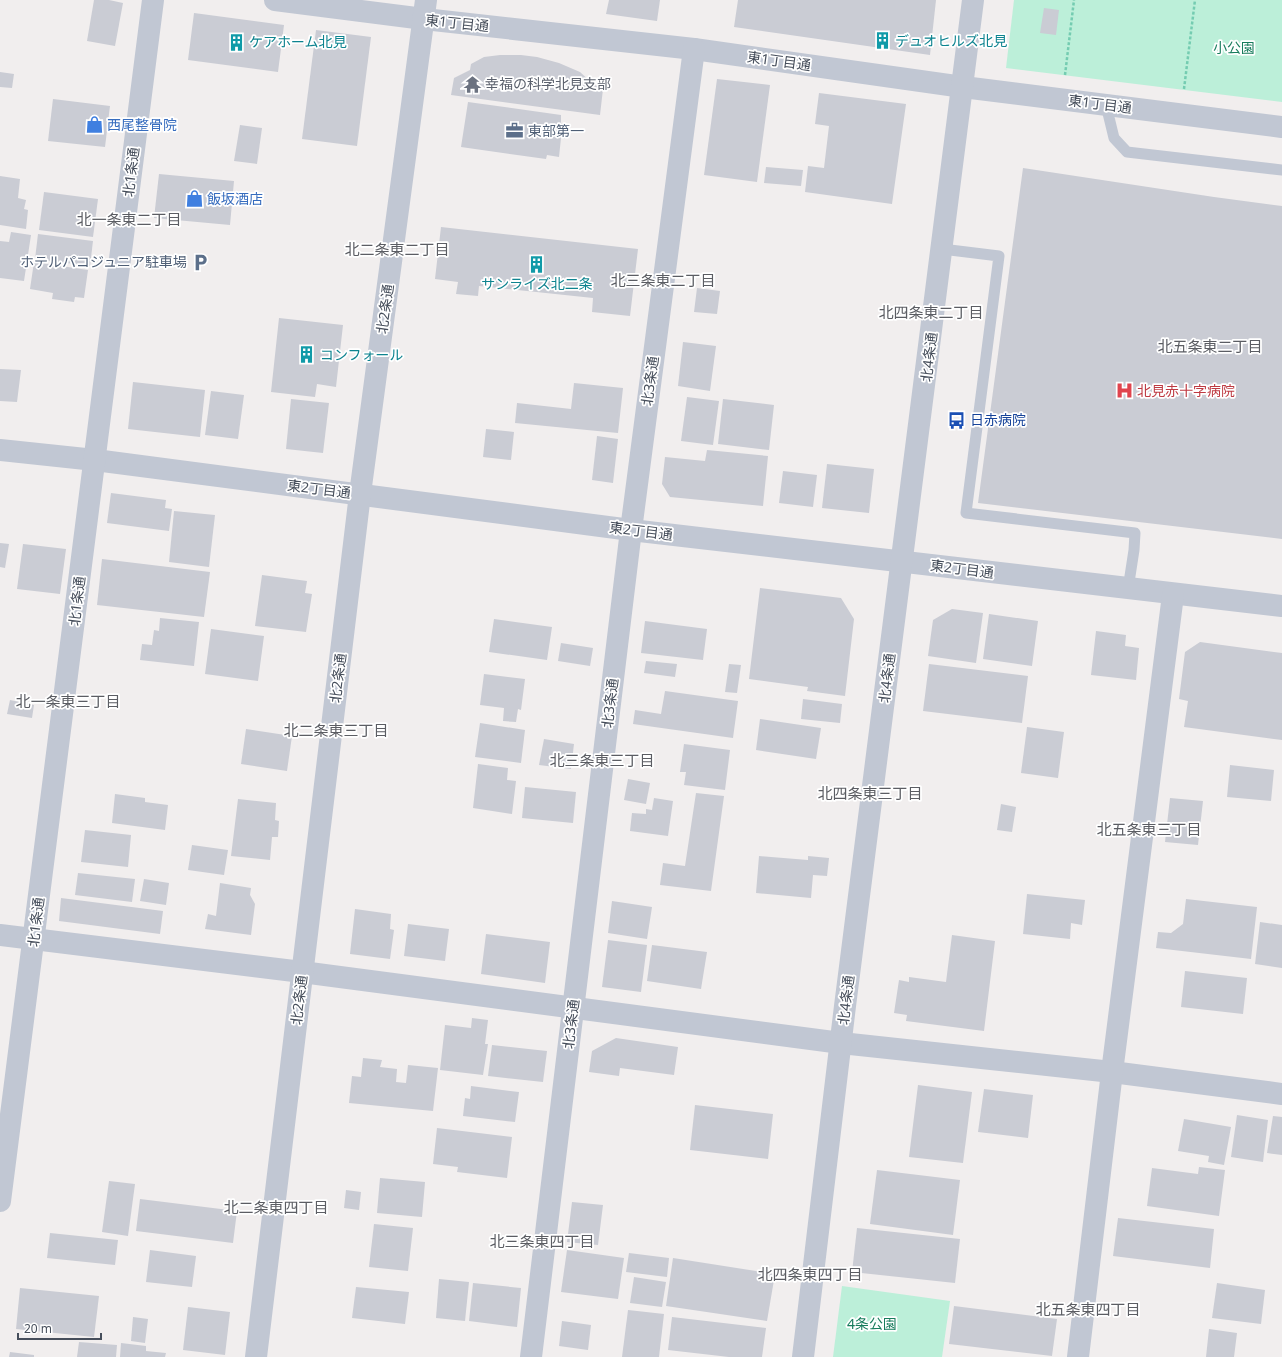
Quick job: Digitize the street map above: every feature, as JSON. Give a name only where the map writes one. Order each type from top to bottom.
[{"type":"street","name":"北1条通","points":[[0,1201],[153,0]]},
{"type":"street","name":"東1丁目通","points":[[275,0],[425,10],[963,87],[1282,128]]},
{"type":"street","name":"北4条通","points":[[803,1357],[841,1043],[973,0]]},
{"type":"street","name":"北2条通","points":[[256,1357],[360,494],[425,10]]},
{"type":"street","name":"北3条通","points":[[531,1357],[631,530],[694,49]]},
{"type":"street","name":"東2丁目通","points":[[0,450],[95,460],[631,530],[1282,606]]},
{"type":"street","points":[[1078,1357],[1112,1072],[1173,594]]},
{"type":"street","points":[[0,935],[302,972],[841,1043],[1112,1072],[1282,1094]]},
{"type":"lane","points":[[1106,105],[1114,138],[1128,152],[1282,170]]},
{"type":"lane","points":[[942,249],[999,256],[966,513],[1135,533],[1128,589]]},
{"type":"path","points":[[1065,76],[1074,0]]},
{"type":"path","points":[[1184,90],[1195,0]]},
{"type":"green space","name":"小公園","points":[[1014,0],[1282,0],[1282,102],[1006,68]]},
{"type":"green space","name":"4条公園","points":[[842,1286],[950,1301],[942,1357],[833,1357]]},
{"type":"building","points":[[94,0],[109,0],[123,3],[115,46],[87,41]]},
{"type":"building","points":[[609,0],[660,0],[657,21],[606,14]]},
{"type":"building","name":"デュオヒルズ北見","points":[[738,0],[936,0],[930,55],[734,27]]},
{"type":"building","points":[[1044,8],[1059,10],[1056,35],[1040,33]]},
{"type":"building","name":"ケアホーム北見","points":[[194,13],[284,25],[278,72],[188,60]]},
{"type":"building","points":[[316,30],[371,37],[357,146],[302,139]]},
{"type":"building","points":[[500,55],[537,57],[559,63],[580,72],[593,84],[603,89],[600,115],[451,95],[454,78],[470,70],[471,64],[484,57]]},
{"type":"building","points":[[0,72],[14,74],[12,88],[0,87]]},
{"type":"building","points":[[717,79],[770,85],[757,182],[704,175]]},
{"type":"building","points":[[819,93],[906,104],[892,204],[805,192],[808,166],[824,168],[829,126],[815,124]]},
{"type":"building","points":[[53,99],[110,106],[105,147],[48,141]]},
{"type":"building","name":"東部第一","points":[[468,102],[561,115],[561,123],[567,124],[565,139],[561,138],[559,157],[547,155],[546,159],[461,147]]},
{"type":"building","points":[[240,125],[262,128],[257,164],[234,161]]},
{"type":"building","points":[[766,167],[803,170],[801,186],[764,183]]},
{"type":"building","name":"北見赤十字病院","points":[[1023,168],[1282,206],[1282,539],[978,503]]},
{"type":"building","name":"飯坂酒店","points":[[159,174],[234,181],[230,225],[154,218]]},
{"type":"building","points":[[0,176],[20,179],[18,198],[26,200],[24,209],[28,210],[26,229],[0,225]]},
{"type":"building","points":[[44,192],[98,199],[93,237],[39,230]]},
{"type":"building","name":"サンライズ北二条","points":[[441,227],[638,249],[630,316],[592,312],[593,298],[479,286],[478,296],[456,294],[458,282],[435,279]]},
{"type":"building","points":[[11,232],[31,235],[24,281],[0,278],[0,241],[9,242]]},
{"type":"building","points":[[38,234],[93,241],[90,266],[35,259]]},
{"type":"building","points":[[34,262],[88,270],[84,298],[75,297],[74,302],[52,299],[53,293],[30,289]]},
{"type":"building","points":[[697,288],[720,291],[717,314],[694,312]]},
{"type":"building","name":"コンフォール","points":[[279,318],[343,325],[336,387],[317,384],[315,397],[271,392]]},
{"type":"building","points":[[683,342],[716,346],[710,391],[678,386]]},
{"type":"building","points":[[0,369],[21,370],[17,402],[0,401]]},
{"type":"building","points":[[133,382],[205,390],[200,437],[128,429]]},
{"type":"building","points":[[574,383],[623,388],[618,433],[515,423],[517,403],[571,409]]},
{"type":"building","points":[[211,391],[244,395],[238,439],[205,435]]},
{"type":"building","points":[[687,397],[719,401],[713,445],[681,441]]},
{"type":"building","points":[[291,399],[329,403],[323,453],[286,449]]},
{"type":"building","points":[[723,399],[774,405],[769,450],[718,444]]},
{"type":"building","points":[[486,429],[514,432],[511,460],[483,457]]},
{"type":"building","points":[[597,436],[618,439],[613,483],[592,480]]},
{"type":"building","points":[[707,450],[768,456],[763,506],[670,497],[662,484],[665,457],[705,461]]},
{"type":"building","points":[[827,464],[874,469],[869,513],[822,508]]},
{"type":"building","points":[[783,471],[817,475],[813,507],[779,503]]},
{"type":"building","points":[[111,493],[166,500],[165,508],[172,509],[169,531],[107,523]]},
{"type":"building","points":[[174,511],[215,515],[209,567],[169,562]]},
{"type":"building","points":[[0,543],[9,544],[5,568],[0,567]]},
{"type":"building","points":[[23,544],[66,549],[60,594],[17,589]]},
{"type":"building","points":[[102,559],[210,572],[204,617],[97,605]]},
{"type":"building","points":[[262,575],[307,581],[305,593],[312,594],[306,632],[255,626]]},
{"type":"building","points":[[760,588],[841,598],[854,619],[845,696],[807,691],[808,687],[749,679]]},
{"type":"building","points":[[952,609],[983,613],[976,663],[928,656],[933,620]]},
{"type":"building","points":[[989,614],[1038,621],[1032,666],[983,659]]},
{"type":"building","points":[[160,618],[199,622],[194,666],[140,660],[142,644],[152,645],[154,630],[159,631]]},
{"type":"building","points":[[494,619],[552,627],[547,660],[489,652]]},
{"type":"building","points":[[645,621],[707,629],[703,660],[641,653]]},
{"type":"building","points":[[211,629],[264,636],[258,681],[205,674]]},
{"type":"building","points":[[1096,631],[1126,635],[1125,646],[1139,648],[1136,680],[1091,675]]},
{"type":"building","points":[[1200,642],[1282,653],[1282,740],[1184,727],[1188,701],[1179,699],[1185,652]]},
{"type":"building","points":[[561,643],[593,648],[590,666],[558,661]]},
{"type":"building","points":[[646,661],[677,664],[675,677],[644,673]]},
{"type":"building","points":[[729,664],[741,665],[737,693],[725,692]]},
{"type":"building","points":[[929,664],[1028,676],[1022,723],[923,711]]},
{"type":"building","points":[[484,674],[525,679],[521,710],[518,709],[516,722],[503,721],[504,708],[480,705]]},
{"type":"building","points":[[665,691],[738,701],[733,738],[633,724],[635,710],[661,714]]},
{"type":"building","points":[[803,699],[842,704],[840,723],[801,719]]},
{"type":"building","points":[[10,700],[34,705],[32,718],[7,714]]},
{"type":"building","points":[[760,719],[821,728],[816,759],[756,750]]},
{"type":"building","points":[[480,723],[525,730],[521,763],[475,757]]},
{"type":"building","points":[[1027,727],[1064,732],[1058,778],[1021,773]]},
{"type":"building","points":[[246,729],[292,736],[287,771],[241,764]]},
{"type":"building","points":[[544,739],[574,744],[571,769],[539,765]]},
{"type":"building","points":[[684,744],[730,750],[725,790],[684,785],[686,772],[680,772]]},
{"type":"building","points":[[478,764],[508,768],[507,780],[516,781],[512,814],[473,808]]},
{"type":"building","points":[[1230,765],[1274,770],[1271,801],[1227,797]]},
{"type":"building","points":[[628,779],[650,783],[646,804],[624,800]]},
{"type":"building","points":[[525,787],[576,792],[573,823],[522,818]]},
{"type":"building","points":[[696,793],[724,796],[711,891],[660,885],[663,863],[685,866]]},
{"type":"building","points":[[115,794],[145,798],[145,802],[168,805],[165,830],[112,823]]},
{"type":"building","points":[[654,798],[673,801],[668,836],[630,831],[632,813],[646,814],[646,809],[652,810]]},
{"type":"building","points":[[1170,798],[1203,801],[1198,845],[1165,842]]},
{"type":"building","points":[[238,799],[276,803],[275,820],[279,821],[278,837],[272,837],[270,860],[231,856]]},
{"type":"building","points":[[1001,804],[1016,807],[1012,832],[997,830]]},
{"type":"building","points":[[85,830],[131,835],[128,867],[81,862]]},
{"type":"building","points":[[192,845],[228,850],[224,875],[188,870]]},
{"type":"building","points":[[759,856],[808,860],[808,856],[829,858],[827,876],[813,875],[811,898],[756,893]]},
{"type":"building","points":[[78,873],[135,879],[132,902],[75,895]]},
{"type":"building","points":[[144,879],[169,883],[166,905],[140,901]]},
{"type":"building","points":[[220,883],[251,888],[250,895],[255,904],[251,935],[205,929],[208,914],[216,916]]},
{"type":"building","points":[[1027,894],[1085,900],[1082,925],[1071,923],[1070,939],[1023,934]]},
{"type":"building","points":[[61,898],[163,911],[160,934],[59,921]]},
{"type":"building","points":[[1186,899],[1257,907],[1251,959],[1156,948],[1158,932],[1171,933],[1183,924]]},
{"type":"building","points":[[612,901],[652,907],[647,939],[608,933]]},
{"type":"building","points":[[355,909],[391,914],[390,929],[394,930],[390,959],[350,954]]},
{"type":"building","points":[[1260,922],[1282,925],[1282,968],[1255,964]]},
{"type":"building","points":[[408,924],[449,929],[445,961],[404,956]]},
{"type":"building","points":[[486,934],[550,942],[545,983],[481,974]]},
{"type":"building","points":[[952,935],[995,941],[984,1031],[906,1021],[907,1015],[894,1013],[899,980],[909,982],[909,977],[946,982]]},
{"type":"building","points":[[608,940],[647,945],[641,992],[602,987]]},
{"type":"building","points":[[652,945],[707,952],[701,989],[647,981]]},
{"type":"building","points":[[1185,971],[1247,978],[1243,1014],[1181,1007]]},
{"type":"building","points":[[472,1018],[488,1020],[485,1044],[488,1044],[483,1075],[440,1070],[445,1025],[471,1028]]},
{"type":"building","points":[[616,1038],[678,1047],[674,1075],[620,1068],[619,1076],[589,1072],[592,1051]]},
{"type":"building","points":[[492,1045],[547,1051],[543,1082],[488,1076]]},
{"type":"building","points":[[363,1058],[382,1060],[380,1067],[397,1069],[396,1082],[406,1083],[408,1065],[438,1068],[433,1111],[349,1103],[352,1076],[361,1077]]},
{"type":"building","points":[[918,1085],[972,1092],[963,1163],[909,1157]]},
{"type":"building","points":[[471,1086],[519,1092],[515,1122],[463,1116],[465,1098],[470,1099]]},
{"type":"building","points":[[984,1089],[1033,1095],[1028,1138],[978,1132]]},
{"type":"building","points":[[695,1105],[773,1114],[768,1159],[690,1150]]},
{"type":"building","points":[[1237,1115],[1268,1120],[1263,1162],[1231,1157]]},
{"type":"building","points":[[1273,1116],[1282,1117],[1282,1155],[1267,1153]]},
{"type":"building","points":[[1184,1119],[1231,1127],[1224,1165],[1208,1162],[1209,1156],[1178,1151]]},
{"type":"building","points":[[437,1128],[512,1137],[507,1178],[457,1172],[458,1167],[433,1164]]},
{"type":"building","points":[[1199,1167],[1225,1170],[1219,1216],[1147,1206],[1152,1168],[1198,1174]]},
{"type":"building","points":[[877,1170],[960,1180],[953,1235],[870,1224]]},
{"type":"building","points":[[380,1178],[425,1182],[422,1217],[377,1213]]},
{"type":"building","points":[[109,1181],[135,1184],[128,1236],[102,1232]]},
{"type":"building","points":[[346,1190],[361,1192],[359,1210],[344,1208]]},
{"type":"building","points":[[140,1199],[237,1211],[233,1243],[136,1231]]},
{"type":"building","points":[[572,1202],[603,1205],[598,1245],[567,1242]]},
{"type":"building","points":[[1118,1218],[1214,1229],[1210,1268],[1113,1256]]},
{"type":"building","points":[[374,1224],[413,1228],[408,1271],[369,1267]]},
{"type":"building","points":[[857,1228],[960,1239],[955,1283],[852,1272]]},
{"type":"building","points":[[50,1233],[118,1240],[115,1265],[47,1258]]},
{"type":"building","points":[[150,1250],[196,1256],[192,1287],[146,1282]]},
{"type":"building","points":[[567,1250],[624,1258],[618,1299],[561,1292]]},
{"type":"building","points":[[629,1253],[669,1258],[667,1277],[626,1272]]},
{"type":"building","points":[[673,1258],[775,1274],[767,1321],[666,1306]]},
{"type":"building","points":[[634,1277],[666,1282],[662,1307],[630,1303]]},
{"type":"building","points":[[439,1279],[469,1282],[465,1321],[436,1318]]},
{"type":"building","points":[[473,1283],[521,1288],[517,1327],[469,1321]]},
{"type":"building","points":[[1217,1283],[1265,1290],[1261,1324],[1212,1318]]},
{"type":"building","points":[[356,1287],[409,1292],[405,1324],[352,1318]]},
{"type":"building","points":[[20,1288],[99,1296],[94,1337],[16,1329]]},
{"type":"building","points":[[954,1306],[1057,1319],[1052,1356],[949,1344]]},
{"type":"building","points":[[188,1307],[230,1312],[225,1355],[183,1350]]},
{"type":"building","points":[[628,1310],[664,1314],[659,1357],[622,1357]]},
{"type":"building","points":[[133,1317],[148,1319],[145,1343],[131,1341]]},
{"type":"building","points":[[672,1317],[766,1328],[762,1357],[729,1357],[668,1350]]},
{"type":"building","points":[[562,1321],[591,1325],[588,1350],[559,1346]]},
{"type":"building","points":[[1209,1329],[1237,1333],[1234,1357],[1206,1357]]},
{"type":"building","points":[[79,1342],[117,1345],[116,1357],[77,1357]]},
{"type":"building","points":[[121,1343],[146,1346],[146,1351],[166,1353],[165,1357],[120,1357]]},
{"type":"building","points":[[10,1352],[34,1355],[34,1357],[9,1357]]},
{"type":"place","name":"デュオヒルズ北見","points":[[882,41]]},
{"type":"place","name":"ケアホーム北見","points":[[236,42]]},
{"type":"place","name":"幸福の科学北見支部","points":[[472,84]]},
{"type":"place","name":"西尾整骨院","points":[[94,125]]},
{"type":"place","name":"東部第一","points":[[515,131]]},
{"type":"place","name":"飯坂酒店","points":[[194,199]]},
{"type":"place","name":"ホテルパコジュニア駐車場","points":[[200,262]]},
{"type":"place","name":"サンライズ北二条","points":[[537,264]]},
{"type":"place","name":"コンフォール","points":[[307,355]]},
{"type":"place","name":"北見赤十字病院","points":[[1124,391]]},
{"type":"place","name":"日赤病院","points":[[957,420]]},
{"type":"district","name":"北一条東二丁目","points":[[129,220]]},
{"type":"district","name":"北二条東二丁目","points":[[397,250]]},
{"type":"district","name":"北三条東二丁目","points":[[663,281]]},
{"type":"district","name":"北四条東二丁目","points":[[931,313]]},
{"type":"district","name":"北五条東二丁目","points":[[1210,347]]},
{"type":"district","name":"北一条東三丁目","points":[[68,702]]},
{"type":"district","name":"北二条東三丁目","points":[[336,731]]},
{"type":"district","name":"北三条東三丁目","points":[[602,761]]},
{"type":"district","name":"北四条東三丁目","points":[[870,794]]},
{"type":"district","name":"北五条東三丁目","points":[[1149,830]]},
{"type":"district","name":"北二条東四丁目","points":[[276,1208]]},
{"type":"district","name":"北三条東四丁目","points":[[542,1242]]},
{"type":"district","name":"北四条東四丁目","points":[[810,1275]]},
{"type":"district","name":"北五条東四丁目","points":[[1088,1310]]}]
